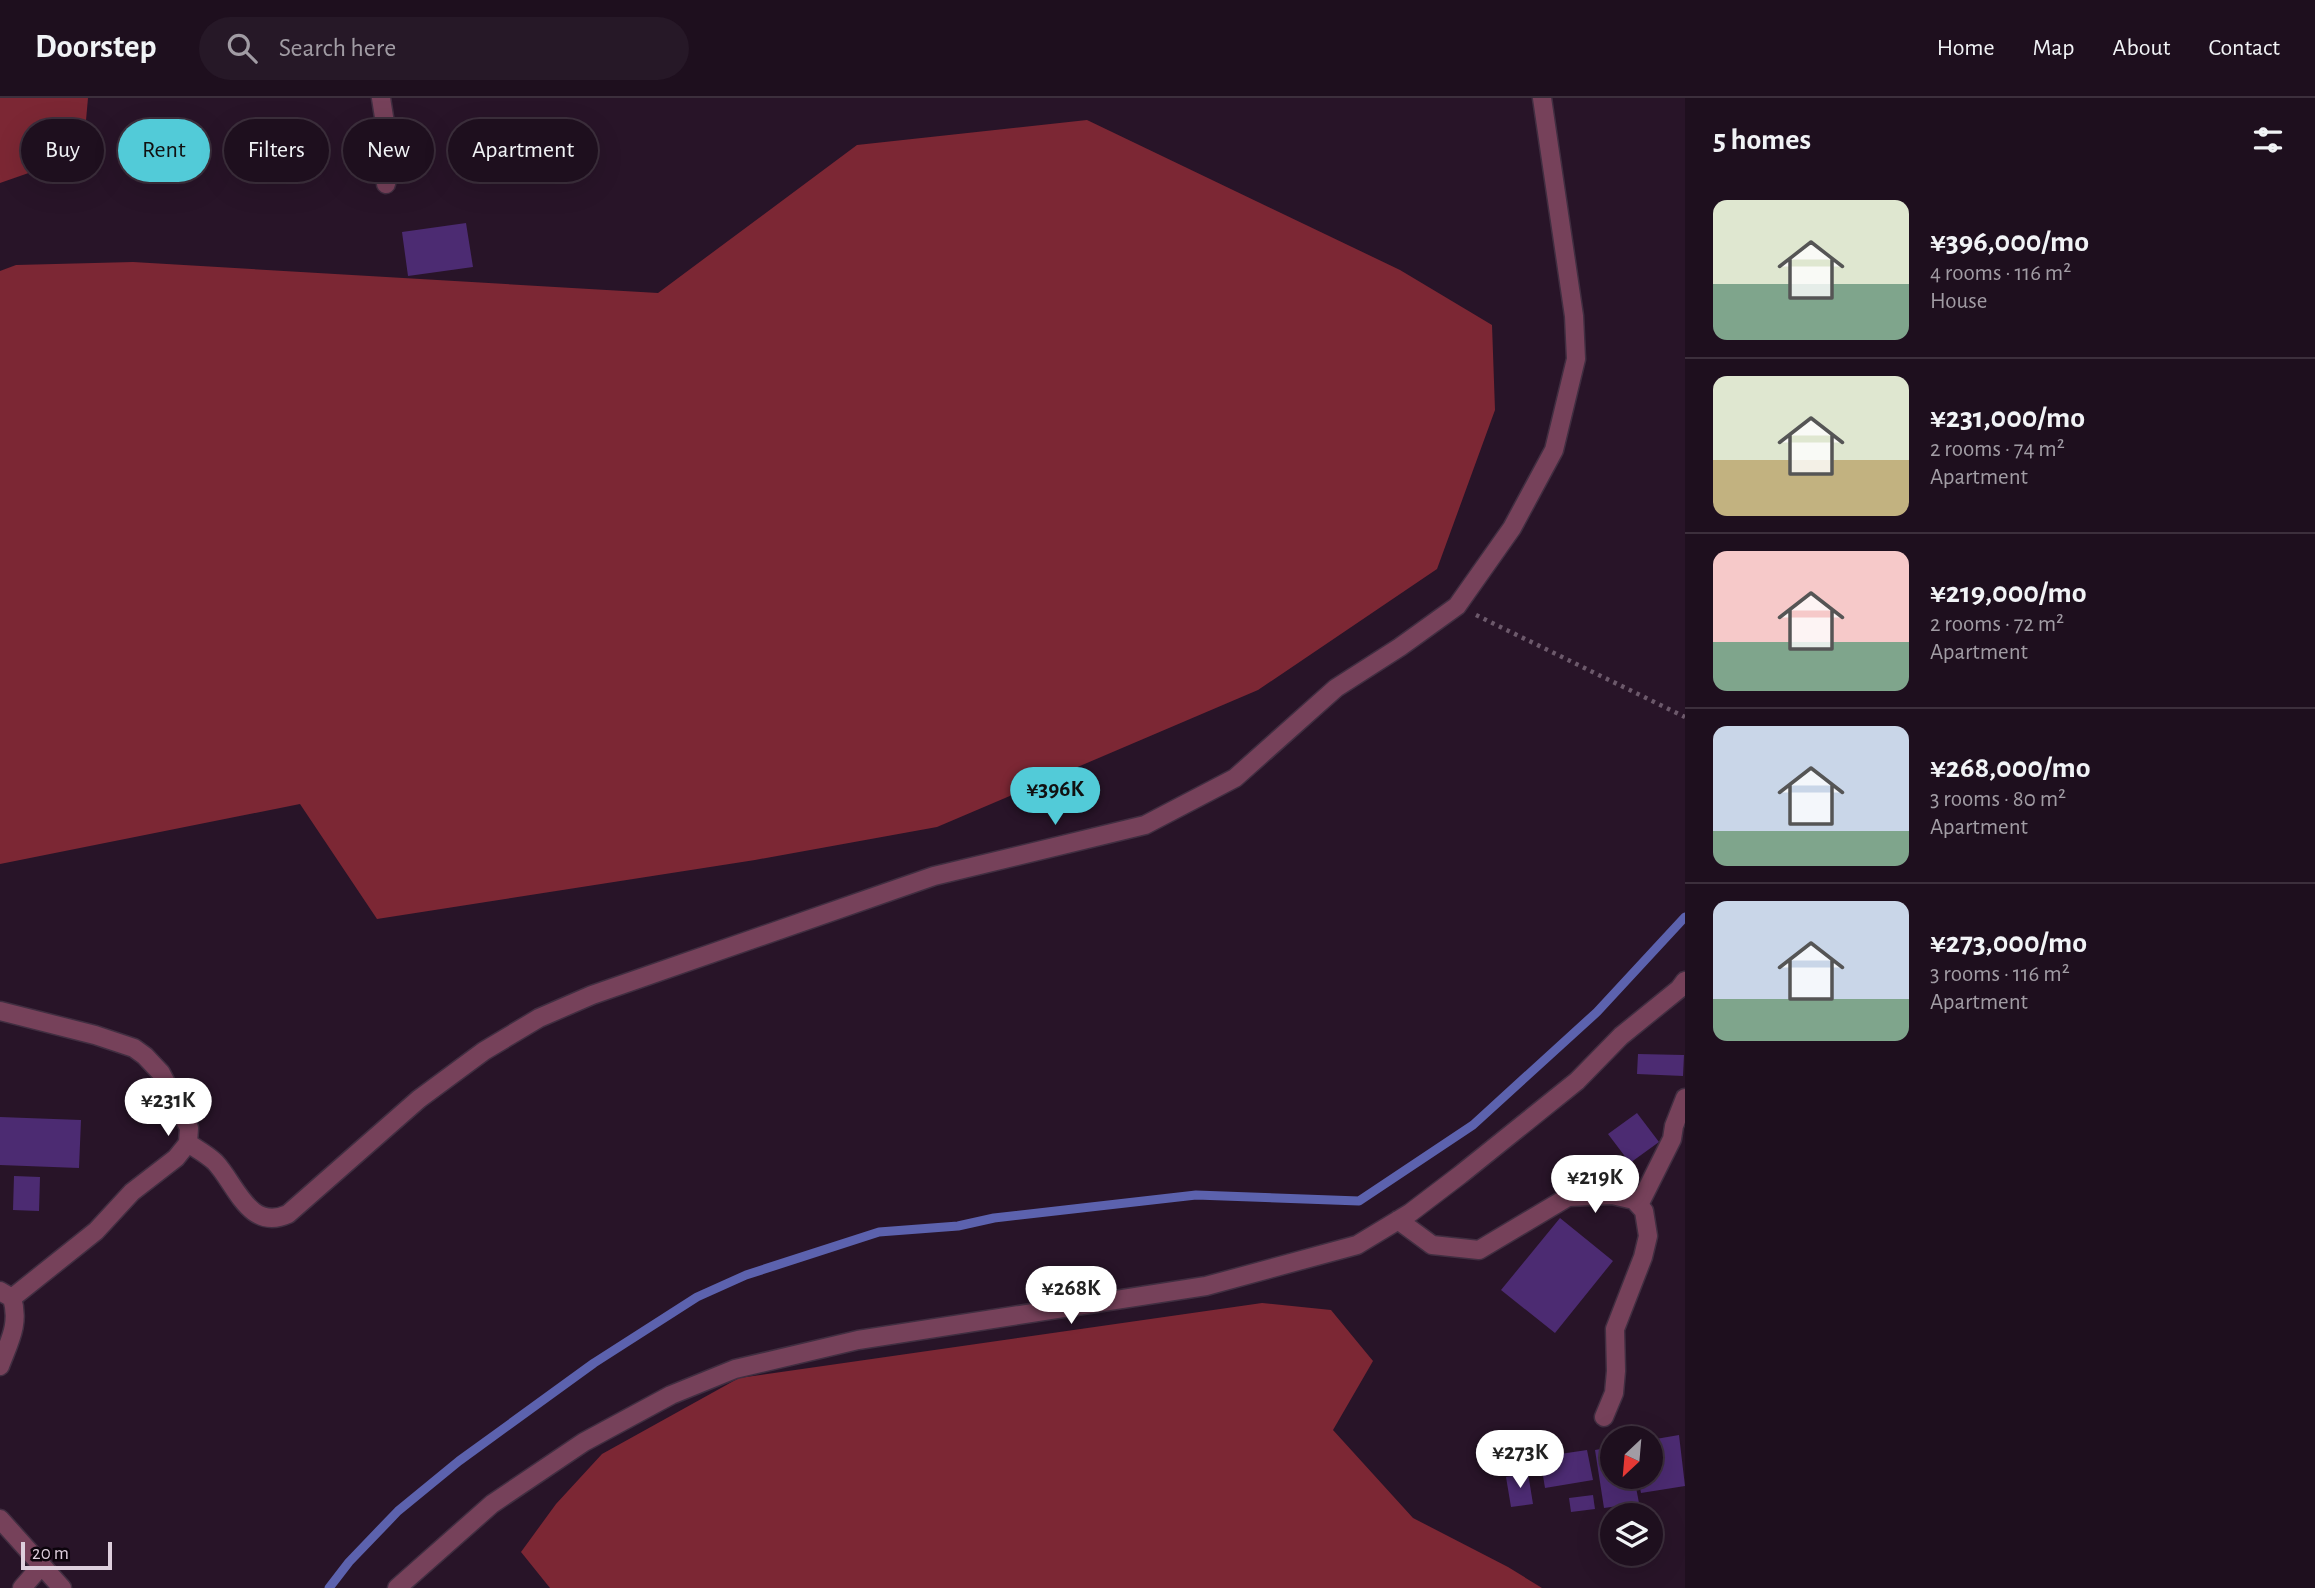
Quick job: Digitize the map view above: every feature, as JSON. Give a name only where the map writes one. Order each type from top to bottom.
[{"type":"street","points":[[381,98],[390,155],[386,184]]},
{"type":"street","points":[[188,1143],[214,1161],[245,1203],[258,1215],[276,1219],[288,1214],[419,1099],[484,1051],[540,1018],[592,995],[934,876],[1145,825],[1235,778],[1336,688],[1457,606],[1512,528],[1554,450],[1576,359],[1574,316],[1542,98]]},
{"type":"street","points":[[397,1588],[492,1504],[584,1442],[671,1395],[735,1369],[858,1340],[1206,1286],[1357,1245],[1398,1220],[1460,1175],[1577,1081],[1621,1036],[1679,989],[1685,981]]},
{"type":"street","points":[[0,1011],[96,1035],[134,1048],[161,1073],[189,1128],[188,1143],[176,1158],[132,1192],[96,1231],[6,1294],[16,1320],[13,1337],[0,1366]]},
{"type":"street","points":[[1639,1205],[1672,1139],[1685,1098]]},
{"type":"street","points":[[1398,1220],[1432,1245],[1479,1250],[1568,1197],[1612,1195],[1634,1200],[1644,1211],[1647,1236],[1643,1257],[1615,1329],[1614,1393],[1604,1417]]},
{"type":"street","points":[[0,1519],[62,1588]]},
{"type":"street","points":[[22,1588],[41,1566]]},
{"type":"path","points":[[1457,606],[1685,717]]},
{"type":"shaded area","points":[[0,98],[88,98],[86,119],[21,119],[21,176],[0,183]]},
{"type":"shaded area","points":[[1087,120],[1400,270],[1492,325],[1495,410],[1437,569],[1258,690],[937,827],[755,860],[377,919],[300,804],[0,864],[0,271],[16,265],[133,262],[658,293],[857,145]]},
{"type":"shaded area","points":[[1262,1303],[1331,1310],[1373,1361],[1333,1430],[1413,1518],[1508,1567],[1542,1588],[550,1588],[521,1552],[556,1504],[602,1454],[739,1378]]},
{"type":"building","points":[[466,223],[473,267],[408,276],[402,232]]},
{"type":"building","points":[[1638,1054],[1684,1055],[1683,1076],[1637,1074]]},
{"type":"building","points":[[1637,1113],[1659,1142],[1630,1163],[1608,1134]]},
{"type":"building","points":[[0,1117],[81,1120],[79,1168],[0,1165]]},
{"type":"building","points":[[14,1176],[40,1177],[39,1211],[13,1210]]},
{"type":"building","points":[[1560,1218],[1613,1261],[1555,1333],[1501,1290]]},
{"type":"building","points":[[1679,1435],[1685,1486],[1641,1493],[1640,1489],[1663,1489],[1663,1438]]},
{"type":"building","points":[[1600,1449],[1600,1482],[1595,1450]]},
{"type":"building","points":[[1587,1450],[1593,1480],[1545,1488],[1540,1457]]},
{"type":"building","points":[[1528,1473],[1533,1504],[1511,1507],[1506,1477]]},
{"type":"building","points":[[1601,1489],[1636,1489],[1639,1503],[1603,1503]]},
{"type":"building","points":[[1593,1495],[1595,1509],[1571,1512],[1569,1498]]},
{"type":"waterway","points":[[329,1588],[349,1562],[398,1511],[459,1461],[594,1363],[697,1297],[746,1275],[879,1232],[958,1226],[994,1218],[1196,1195],[1359,1201],[1473,1125],[1597,1012],[1685,917]]}]
